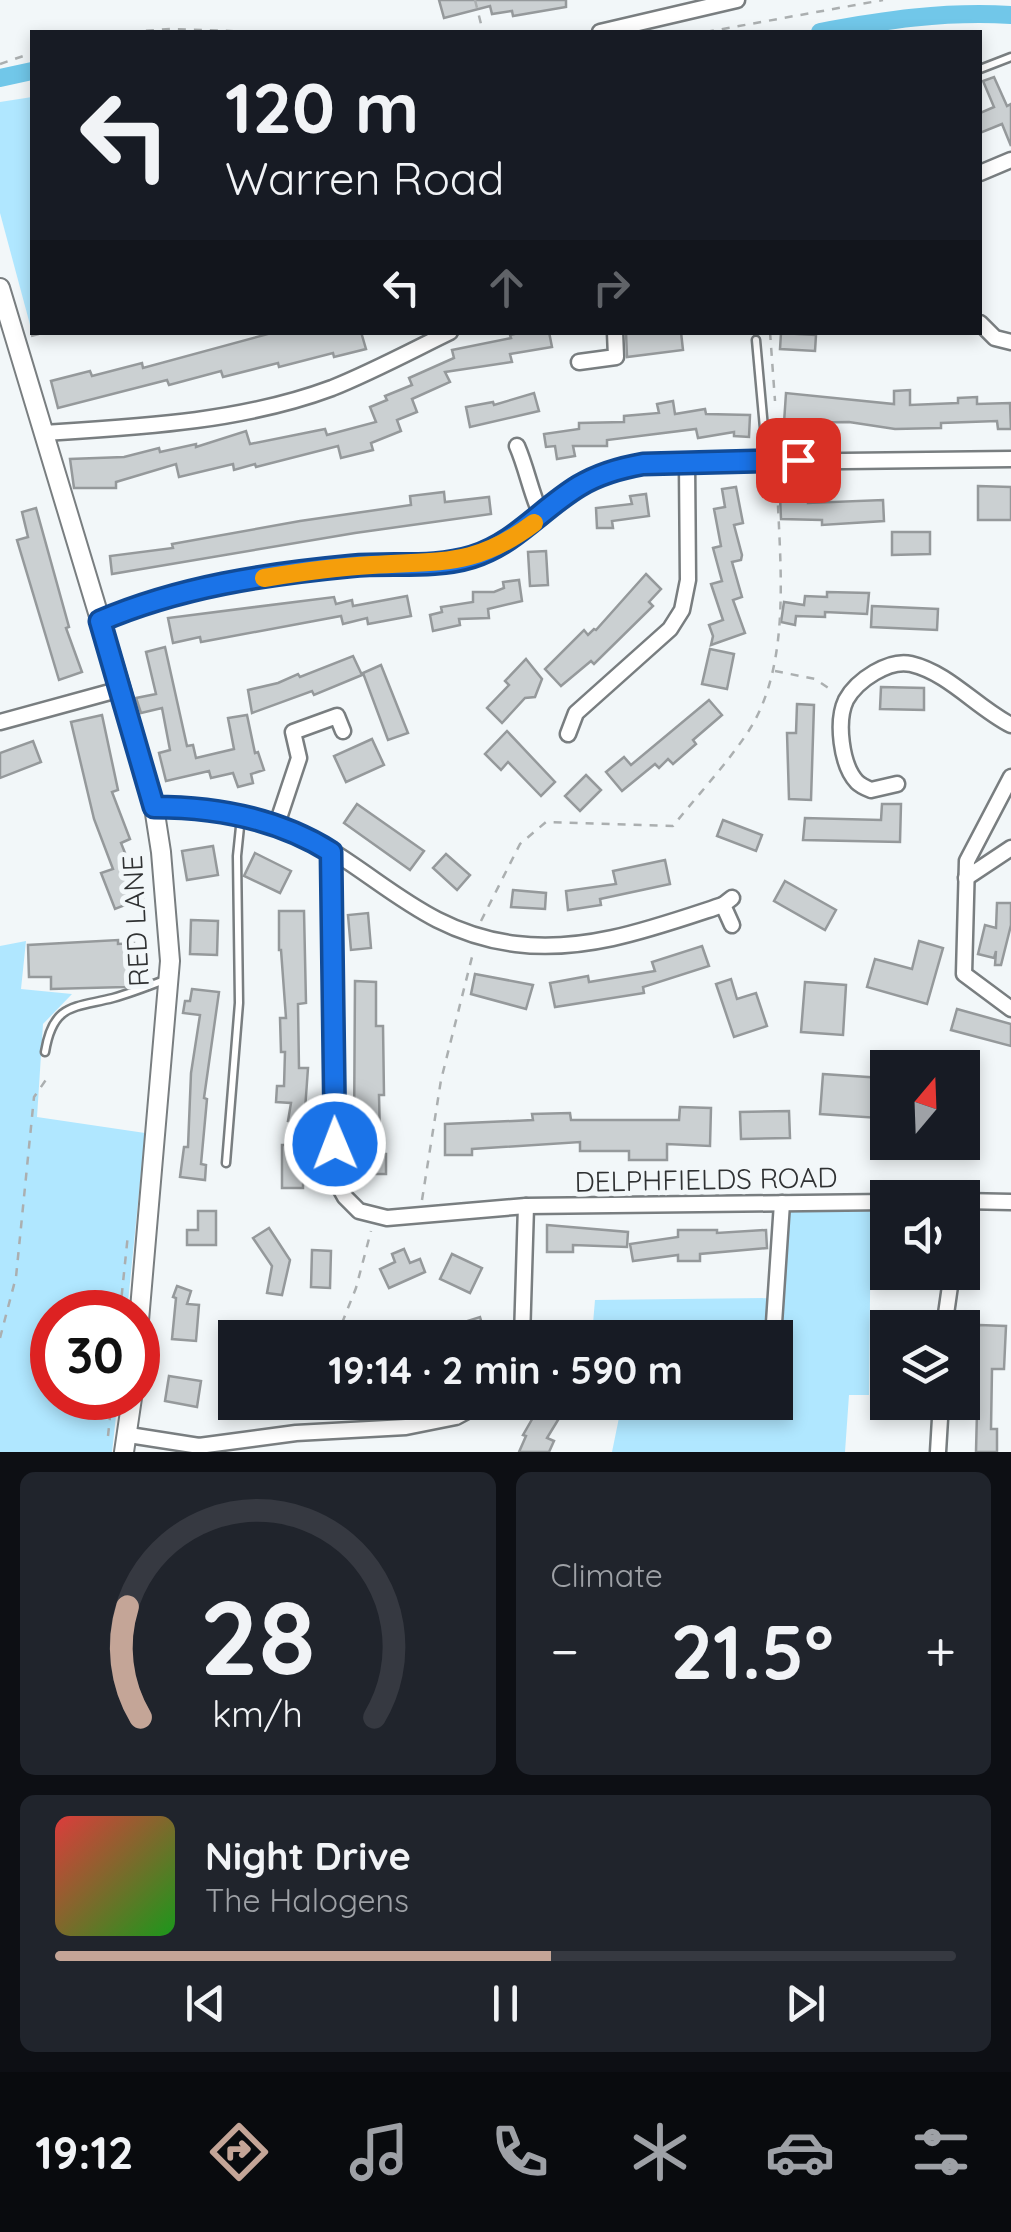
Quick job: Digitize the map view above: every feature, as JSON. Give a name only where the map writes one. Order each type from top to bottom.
[{"type":"street","points":[[608,30],[736,0]]},
{"type":"street","points":[[982,172],[1011,160]]},
{"type":"street","name":"RED LANE","points":[[0,288],[154,807],[169,928],[168,979],[142,1290]]},
{"type":"street","points":[[982,326],[994,338],[1011,342]]},
{"type":"street","points":[[44,433],[135,427],[242,412],[331,388],[444,335]]},
{"type":"street","points":[[579,362],[616,357],[615,335]]},
{"type":"street","points":[[517,446],[542,517]]},
{"type":"street","points":[[100,621],[144,602],[219,584],[349,566],[450,562],[505,543],[578,487],[600,475],[643,464],[1011,459]]},
{"type":"street","points":[[568,734],[576,713],[670,628],[682,610],[688,580],[687,463]]},
{"type":"street","points":[[897,784],[871,790],[856,782],[840,726],[846,700],[884,666],[909,663],[936,675],[1011,725]]},
{"type":"street","points":[[0,722],[121,690]]},
{"type":"street","points":[[277,824],[300,758],[293,732],[337,716],[343,731]]},
{"type":"street","points":[[1011,777],[966,861],[964,974],[1011,1009]]},
{"type":"street","points":[[154,807],[277,824],[331,852],[423,915],[477,936],[536,946],[590,942],[642,931],[728,902],[732,924]]},
{"type":"street","points":[[966,878],[1011,848]]},
{"type":"street","points":[[331,852],[336,1181],[345,1198],[359,1210],[376,1215]]},
{"type":"street","points":[[980,1201],[1011,1202]]},
{"type":"street","name":"DELPHFIELDS ROAD","points":[[376,1215],[526,1206],[870,1202]]},
{"type":"street","points":[[774,1320],[782,1203]]},
{"type":"street","points":[[523,1320],[526,1206]]},
{"type":"street","points":[[126,1444],[199,1446],[445,1420]]},
{"type":"street","points":[[938,1452],[939,1420]]},
{"type":"lane","points":[[982,67],[1011,57]]},
{"type":"lane","points":[[756,340],[772,461]]},
{"type":"lane","points":[[226,1164],[239,1003],[237,856],[241,816]]},
{"type":"lane","points":[[46,1052],[56,1019],[77,1004],[112,998],[168,979]]},
{"type":"path","points":[[476,0],[483,30]]},
{"type":"path","points":[[716,30],[883,0]]},
{"type":"path","points":[[751,11],[757,22]]},
{"type":"path","points":[[157,30],[200,30]]},
{"type":"path","points":[[0,64],[30,55]]},
{"type":"path","points":[[770,335],[774,404]]},
{"type":"path","points":[[420,1215],[442,1080],[480,922],[520,844],[546,822],[673,826],[748,732],[774,671],[781,636],[772,461]]},
{"type":"path","points":[[774,671],[815,679],[846,700]]},
{"type":"path","points":[[0,1338],[16,1277],[34,1097],[50,1074]]},
{"type":"path","points":[[343,1320],[376,1215]]},
{"type":"path","points":[[106,1452],[110,1420]]},
{"type":"shaded area","points":[[30,97],[30,325],[0,213],[0,102]]},
{"type":"shaded area","points":[[26,941],[21,989],[72,994],[43,1024],[37,1117],[145,1133],[129,1290],[30,1290],[30,1420],[116,1420],[112,1452],[0,1452],[0,946]]},
{"type":"shaded area","points":[[870,1202],[869,1395],[849,1395],[845,1452],[612,1452],[619,1420],[793,1420],[793,1320],[593,1320],[595,1300],[775,1298],[782,1203]]},
{"type":"building","points":[[439,0],[566,0],[566,7],[513,16],[512,11],[492,14],[490,6],[444,18]]},
{"type":"building","points":[[994,77],[1007,106],[1011,104],[1011,146],[1002,124],[982,132],[982,112],[994,107],[983,81]]},
{"type":"building","points":[[264,335],[362,335],[366,349],[279,367],[278,363],[223,377],[221,371],[169,385],[167,380],[58,408],[51,381],[90,371],[92,376],[142,363],[143,368]]},
{"type":"building","points":[[510,335],[550,335],[552,347],[510,354],[512,362],[445,372],[450,382],[412,399],[417,412],[397,420],[401,431],[371,443],[373,450],[341,458],[338,446],[256,467],[255,464],[234,470],[233,464],[179,477],[176,464],[116,482],[116,488],[74,488],[70,459],[124,457],[159,448],[160,452],[196,447],[246,431],[250,444],[325,429],[327,435],[376,422],[370,407],[412,385],[409,378],[454,358],[452,350],[511,338]]},
{"type":"building","points":[[626,335],[681,335],[683,350],[627,357]]},
{"type":"building","points":[[781,335],[816,335],[815,351],[780,349]]},
{"type":"building","points":[[910,390],[910,405],[958,403],[958,398],[977,397],[977,404],[1010,403],[1011,429],[998,429],[997,421],[895,429],[849,422],[784,423],[786,393],[894,404],[894,391]]},
{"type":"building","points":[[534,393],[539,411],[470,427],[466,407],[493,402],[494,405]]},
{"type":"building","points":[[673,401],[675,414],[705,409],[706,414],[750,415],[749,437],[734,436],[734,432],[698,438],[696,429],[607,440],[607,446],[573,446],[575,456],[557,459],[555,446],[546,447],[544,434],[579,429],[579,423],[624,422],[624,416],[659,413],[657,404]]},
{"type":"building","points":[[978,486],[1011,487],[1011,520],[978,520]]},
{"type":"building","points":[[736,487],[743,523],[734,525],[742,555],[741,560],[732,562],[742,597],[733,600],[745,633],[711,645],[709,625],[723,620],[711,584],[722,581],[713,548],[721,546],[714,509],[725,507],[722,489]]},
{"type":"building","points":[[444,492],[445,502],[489,497],[491,514],[112,574],[110,556],[411,505],[410,496]]},
{"type":"building","points":[[646,494],[649,516],[612,521],[613,528],[597,528],[596,508],[632,504],[630,496]]},
{"type":"building","points":[[780,496],[808,498],[808,503],[883,500],[884,521],[822,525],[822,520],[781,519]]},
{"type":"building","points":[[36,508],[69,627],[66,628],[82,672],[59,680],[17,540],[28,537],[22,512]]},
{"type":"building","points":[[892,532],[930,532],[930,554],[892,555]]},
{"type":"building","points":[[546,551],[548,585],[530,586],[528,552]]},
{"type":"building","points":[[646,574],[661,589],[649,602],[653,606],[594,664],[591,661],[561,686],[545,669],[584,630],[588,635],[596,630]]},
{"type":"building","points":[[519,580],[522,601],[488,609],[489,618],[459,619],[460,625],[433,631],[430,615],[442,612],[441,607],[473,602],[473,592],[494,592],[504,588],[503,582]]},
{"type":"building","points":[[827,592],[869,593],[867,614],[825,612],[825,617],[796,616],[795,625],[781,622],[784,602],[804,605],[805,596],[827,597]]},
{"type":"building","points":[[407,596],[411,616],[368,624],[367,618],[343,624],[341,616],[201,642],[200,637],[173,643],[168,618],[334,597],[336,604],[352,600],[353,606]]},
{"type":"building","points":[[872,606],[938,609],[937,630],[871,627]]},
{"type":"building","points":[[165,647],[187,746],[193,745],[196,758],[234,749],[228,718],[247,715],[255,753],[258,752],[264,770],[251,774],[253,783],[238,787],[233,773],[211,778],[209,771],[166,781],[159,753],[170,750],[162,708],[141,713],[136,698],[156,694],[146,652]]},
{"type":"building","points":[[710,649],[734,654],[727,689],[702,684]]},
{"type":"building","points":[[353,656],[362,675],[314,695],[312,691],[252,713],[248,690],[298,674],[300,677]]},
{"type":"building","points":[[526,659],[542,679],[535,697],[525,698],[502,723],[487,708]]},
{"type":"building","points":[[381,665],[408,733],[388,740],[363,673]]},
{"type":"building","points":[[881,687],[924,688],[924,710],[880,709]]},
{"type":"building","points":[[709,700],[722,715],[693,740],[696,744],[673,764],[668,759],[659,768],[655,764],[622,791],[606,772],[624,757],[631,765]]},
{"type":"building","points":[[797,704],[814,705],[811,800],[789,799],[787,733],[796,733]]},
{"type":"building","points":[[102,715],[118,790],[112,792],[130,839],[121,843],[143,898],[115,909],[101,873],[113,869],[94,819],[71,722]]},
{"type":"building","points":[[507,731],[555,782],[541,796],[508,762],[501,770],[485,754]]},
{"type":"building","points":[[372,739],[384,765],[346,782],[334,756]]},
{"type":"building","points":[[33,741],[41,762],[0,778],[0,753]]},
{"type":"building","points":[[586,775],[601,790],[580,811],[565,796]]},
{"type":"building","points":[[357,804],[424,851],[410,870],[344,823]]},
{"type":"building","points":[[882,804],[901,804],[900,842],[803,840],[805,818],[881,820]]},
{"type":"building","points":[[723,820],[762,835],[756,851],[717,836]]},
{"type":"building","points":[[213,846],[218,875],[187,880],[182,851]]},
{"type":"building","points":[[255,853],[291,871],[280,893],[244,876]]},
{"type":"building","points":[[446,854],[470,875],[457,890],[433,868]]},
{"type":"building","points":[[665,860],[670,884],[600,899],[601,905],[568,910],[566,891],[616,884],[613,871]]},
{"type":"building","points":[[785,881],[836,910],[825,930],[774,901]]},
{"type":"building","points":[[513,890],[546,893],[545,909],[511,907]]},
{"type":"building","points":[[997,903],[1011,903],[1011,925],[1001,965],[995,965],[996,951],[994,958],[978,954],[985,925],[996,928]]},
{"type":"building","points":[[279,911],[304,911],[306,1003],[298,1004],[299,1068],[308,1068],[304,1124],[288,1121],[291,1103],[276,1102],[277,1086],[284,1086],[280,1018],[286,1018]]},
{"type":"building","points":[[368,913],[371,948],[351,950],[348,915]]},
{"type":"building","points":[[191,920],[218,921],[217,955],[190,954]]},
{"type":"building","points":[[118,940],[118,944],[134,943],[134,984],[51,989],[51,977],[29,977],[28,945]]},
{"type":"building","points":[[919,941],[943,948],[927,1004],[867,987],[875,959],[912,969]]},
{"type":"building","points":[[702,946],[709,966],[643,987],[644,993],[555,1007],[550,983],[588,976],[589,982],[655,971],[652,962]]},
{"type":"building","points":[[475,974],[533,985],[526,1009],[471,994]]},
{"type":"building","points":[[731,979],[737,999],[756,993],[767,1026],[734,1037],[716,984]]},
{"type":"building","points":[[355,981],[376,982],[376,1026],[383,1026],[380,1138],[354,1133]]},
{"type":"building","points":[[805,982],[846,985],[843,1035],[801,1032]]},
{"type":"building","points":[[192,989],[219,992],[204,1098],[207,1099],[201,1164],[206,1165],[205,1180],[180,1177],[184,1147],[188,1147],[191,1073],[200,1015],[183,1013]]},
{"type":"building","points":[[957,1009],[1011,1024],[1011,1046],[951,1030]]},
{"type":"building","points":[[823,1074],[870,1077],[870,1117],[820,1114]]},
{"type":"building","points":[[680,1107],[711,1108],[710,1146],[667,1144],[667,1160],[629,1160],[629,1151],[580,1151],[580,1142],[472,1149],[472,1155],[445,1155],[445,1124],[533,1120],[532,1114],[570,1113],[571,1120],[679,1120]]},
{"type":"building","points":[[789,1111],[790,1138],[741,1139],[740,1112]]},
{"type":"building","points":[[282,1145],[303,1145],[303,1188],[282,1188]]},
{"type":"building","points":[[358,1145],[380,1145],[380,1154],[386,1154],[386,1174],[358,1174]]},
{"type":"building","points":[[198,1211],[216,1211],[216,1245],[187,1245],[187,1230],[198,1230]]},
{"type":"building","points":[[547,1225],[628,1232],[627,1247],[573,1245],[573,1252],[547,1252]]},
{"type":"building","points":[[269,1228],[290,1260],[282,1295],[267,1293],[272,1266],[253,1238]]},
{"type":"building","points":[[678,1230],[766,1230],[767,1248],[700,1254],[700,1261],[678,1261],[678,1255],[633,1261],[630,1244],[678,1237]]},
{"type":"building","points":[[404,1249],[410,1263],[420,1259],[425,1272],[389,1288],[380,1269],[395,1262],[392,1254]]},
{"type":"building","points":[[312,1250],[331,1251],[330,1288],[311,1287]]},
{"type":"building","points":[[452,1254],[482,1268],[470,1293],[440,1279]]},
{"type":"building","points":[[177,1286],[191,1291],[187,1304],[199,1305],[196,1341],[172,1339]]},
{"type":"building","points":[[980,1325],[1006,1326],[1004,1369],[992,1369],[991,1429],[997,1429],[997,1452],[976,1452]]},
{"type":"building","points":[[169,1376],[201,1381],[197,1407],[165,1401]]},
{"type":"building","points":[[532,1420],[558,1420],[547,1438],[554,1441],[549,1452],[519,1452],[526,1436],[523,1435]]},
{"type":"waterway","points":[[832,30],[962,14],[1011,15]]},
{"type":"waterway","points":[[0,78],[30,71]]},
{"type":"slow traffic","points":[[264,578],[349,566],[450,562],[486,552],[534,523]]},
{"type":"route","points":[[335,1144],[331,852],[277,824],[208,811],[154,807],[100,621],[144,602],[219,584],[349,566],[431,564],[469,558],[505,543],[578,487],[624,467],[798,460]]}]
